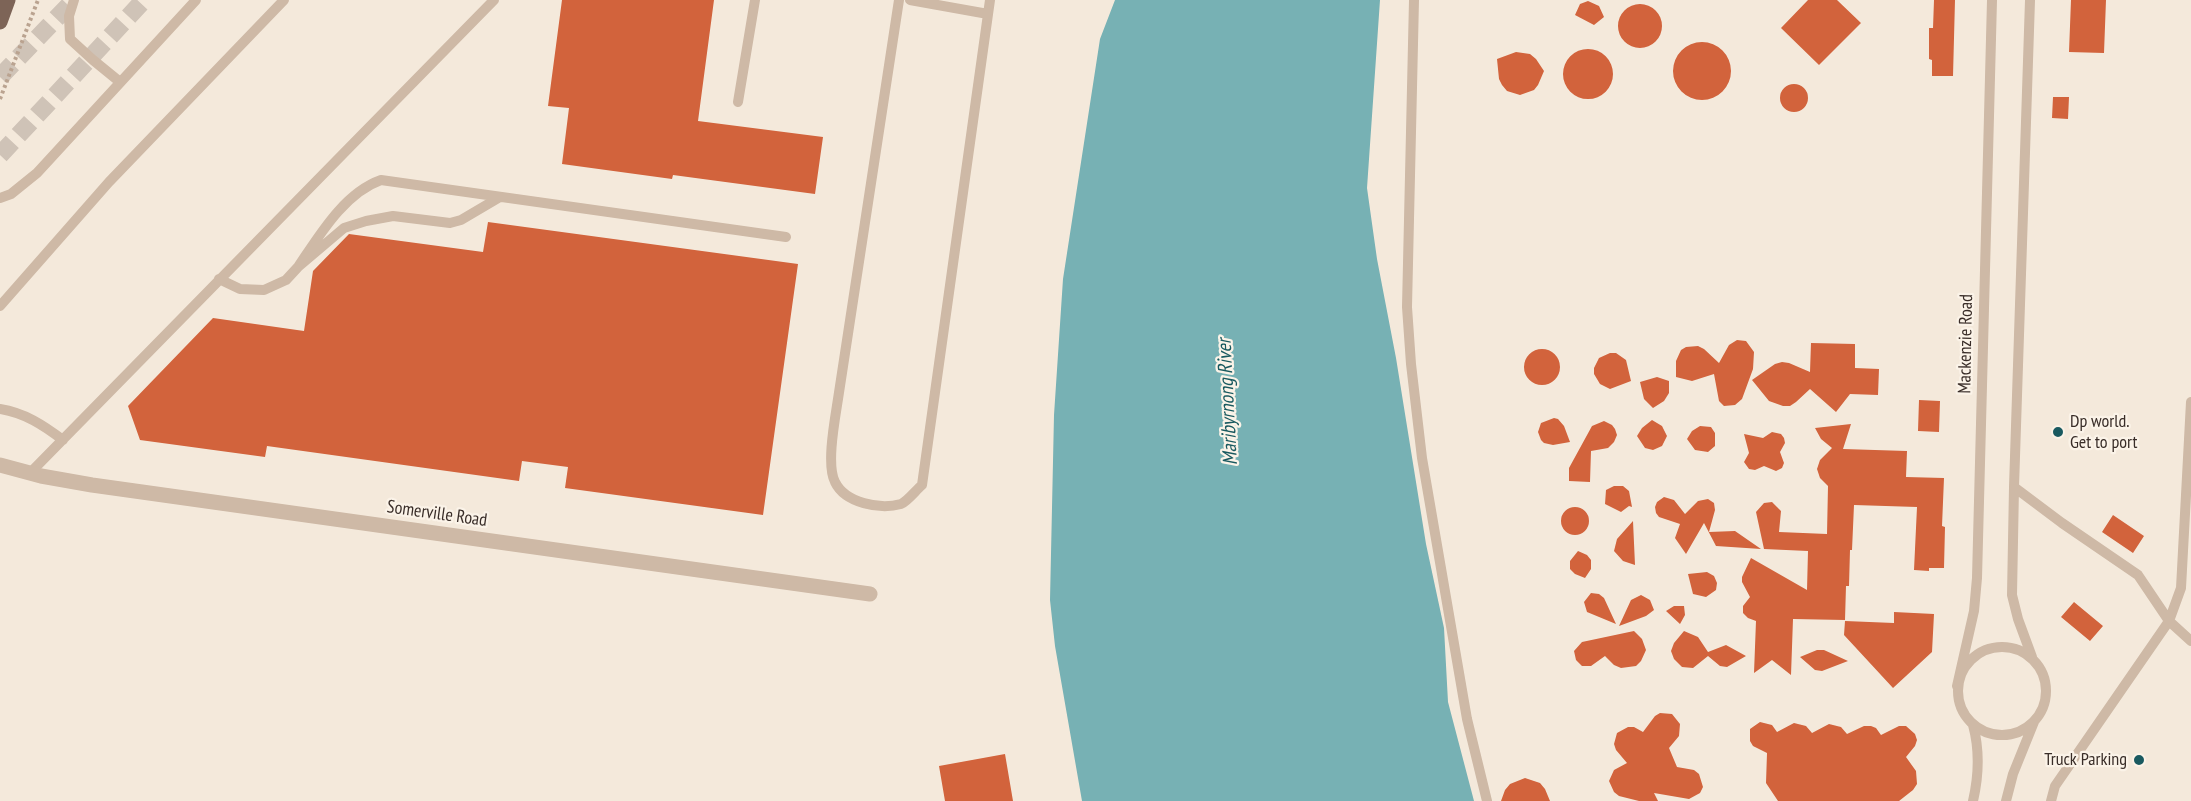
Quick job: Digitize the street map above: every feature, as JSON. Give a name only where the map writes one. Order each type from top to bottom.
[{"type":"main road","points":[[0,22],[8,0]]},
{"type":"street","name":"Somerville Road","points":[[0,465],[103,487],[870,594]]},
{"type":"lane","points":[[74,0],[69,16],[70,39],[120,82]]},
{"type":"lane","points":[[0,198],[11,194],[37,173],[196,0]]},
{"type":"lane","points":[[0,306],[109,182],[284,0]]},
{"type":"lane","points":[[738,102],[755,0]]},
{"type":"lane","points":[[899,0],[831,458],[835,482],[851,499],[873,506],[903,503],[922,485],[990,0]]},
{"type":"lane","points":[[910,0],[988,14]]},
{"type":"lane","points":[[1414,0],[1407,285],[1411,364],[1422,458],[1467,718],[1487,801]]},
{"type":"lane","name":"Mackenzie Road","points":[[1958,686],[1974,611],[1977,578],[1992,0]]},
{"type":"lane","points":[[2030,0],[2012,595],[2018,620],[2032,657]]},
{"type":"lane","points":[[30,473],[493,1]]},
{"type":"lane","points":[[298,267],[333,217],[369,184],[381,180],[786,237]]},
{"type":"lane","points":[[219,279],[240,289],[264,290],[286,280],[344,228],[393,216],[450,223],[461,220],[501,197]]},
{"type":"lane","points":[[2051,801],[2055,786],[2067,767],[2169,621],[2181,588],[2191,402]]},
{"type":"lane","points":[[0,409],[13,411],[38,421],[63,440]]},
{"type":"lane","points":[[2014,487],[2138,575],[2169,621],[2191,641]]},
{"type":"lane","points":[[2007,801],[2013,774],[2034,722],[2046,701],[2045,677],[2040,666],[2032,657],[2006,646],[1986,650],[1969,661],[1961,672],[1958,700],[1964,714],[1973,725],[1985,732],[1998,735],[2024,730],[2034,722]]},
{"type":"lane","points":[[1973,725],[1979,746],[1973,801]]},
{"type":"path","points":[[0,99],[38,0]]},
{"type":"water","name":"Maribyrnong River","points":[[1115,0],[1380,0],[1367,188],[1426,544],[1444,628],[1448,702],[1474,801],[1082,801],[1055,646],[1050,600],[1054,415],[1063,279],[1100,39]]},
{"type":"building","points":[[562,0],[714,0],[698,121],[823,137],[815,194],[673,175],[672,179],[562,164],[569,108],[548,106]]},
{"type":"building","points":[[1808,0],[1837,0],[1861,23],[1819,65],[1781,28]]},
{"type":"building","points":[[1934,0],[1955,0],[1953,76],[1932,76],[1932,60],[1929,59],[1929,28],[1933,28]]},
{"type":"building","points":[[2071,0],[2106,0],[2104,53],[2069,52]]},
{"type":"building","points":[[1588,1],[1599,6],[1604,17],[1594,25],[1575,15],[1580,4]]},
{"type":"building","points":[[1640,4],[1655,11],[1662,26],[1655,41],[1640,48],[1625,41],[1618,26],[1625,11]]},
{"type":"building","points":[[1696,42],[1708,42],[1723,50],[1731,65],[1731,77],[1723,92],[1708,100],[1696,100],[1681,92],[1673,77],[1673,65],[1681,50]]},
{"type":"building","points":[[1588,49],[1606,56],[1613,74],[1606,92],[1588,99],[1570,92],[1563,74],[1570,56]]},
{"type":"building","points":[[1516,52],[1530,54],[1544,71],[1534,90],[1520,95],[1507,91],[1502,85],[1499,79],[1497,59]]},
{"type":"building","points":[[1794,84],[1804,88],[1808,98],[1804,108],[1794,112],[1784,108],[1780,98],[1784,88]]},
{"type":"building","points":[[2053,97],[2069,97],[2068,119],[2052,118]]},
{"type":"building","points":[[488,222],[798,264],[763,515],[565,488],[568,467],[522,461],[519,481],[267,446],[265,457],[140,440],[128,406],[213,318],[304,331],[313,271],[349,234],[483,252]]},
{"type":"building","points":[[1737,340],[1746,341],[1754,352],[1753,369],[1742,399],[1735,405],[1724,406],[1719,401],[1714,374],[1692,381],[1676,377],[1676,361],[1681,350],[1698,346],[1719,363],[1729,345]]},
{"type":"building","points":[[1811,343],[1855,344],[1855,368],[1879,369],[1878,395],[1850,394],[1836,412],[1810,389],[1790,406],[1769,401],[1752,380],[1775,364],[1782,362],[1810,372]]},
{"type":"building","points":[[1542,349],[1555,354],[1560,367],[1555,380],[1542,385],[1529,380],[1524,367],[1529,354]]},
{"type":"building","points":[[1616,353],[1626,360],[1631,381],[1610,389],[1600,384],[1594,374],[1594,368],[1599,358]]},
{"type":"building","points":[[1657,377],[1669,381],[1669,393],[1664,401],[1653,408],[1644,399],[1640,382]]},
{"type":"building","points":[[1919,400],[1940,401],[1939,432],[1918,431]]},
{"type":"building","points":[[1554,418],[1564,426],[1570,442],[1553,445],[1541,440],[1538,432],[1541,423]]},
{"type":"building","points":[[1652,420],[1662,426],[1667,436],[1662,446],[1653,450],[1645,448],[1637,436],[1642,428]]},
{"type":"building","points":[[1604,421],[1615,429],[1617,435],[1614,442],[1608,448],[1591,451],[1590,482],[1569,481],[1569,468],[1592,426]]},
{"type":"building","points":[[1851,424],[1843,449],[1907,451],[1906,477],[1944,478],[1942,526],[1945,527],[1944,568],[1929,568],[1929,571],[1914,570],[1917,507],[1854,505],[1845,620],[1793,619],[1791,675],[1772,660],[1754,673],[1756,621],[1743,613],[1743,606],[1750,597],[1742,582],[1742,577],[1751,558],[1807,590],[1808,551],[1764,549],[1756,512],[1764,503],[1772,502],[1781,511],[1779,532],[1827,534],[1828,486],[1820,478],[1817,469],[1820,460],[1832,448],[1821,439],[1815,428]]},
{"type":"building","points":[[1700,426],[1711,427],[1715,433],[1715,446],[1708,452],[1695,450],[1687,439],[1692,431]]},
{"type":"building","points":[[1772,432],[1781,434],[1784,438],[1785,443],[1780,452],[1784,463],[1782,468],[1776,471],[1764,466],[1755,470],[1749,469],[1744,462],[1749,453],[1744,434],[1763,438]]},
{"type":"building","points":[[1614,486],[1623,486],[1629,491],[1632,507],[1629,506],[1621,512],[1605,504],[1606,490]]},
{"type":"building","points":[[1664,497],[1674,500],[1685,514],[1698,501],[1708,499],[1714,503],[1715,510],[1709,532],[1735,531],[1761,549],[1716,546],[1704,523],[1686,554],[1675,538],[1680,524],[1659,517],[1656,513],[1657,502]]},
{"type":"building","points":[[1575,507],[1585,511],[1589,521],[1585,531],[1575,535],[1565,531],[1561,521],[1565,511]]},
{"type":"building","points":[[2113,515],[2144,536],[2133,553],[2102,532]]},
{"type":"building","points":[[1633,521],[1635,565],[1623,561],[1614,551],[1617,539]]},
{"type":"building","points":[[1578,551],[1587,555],[1591,560],[1591,569],[1585,578],[1570,569],[1570,561]]},
{"type":"building","points":[[1707,572],[1714,576],[1717,583],[1716,590],[1706,597],[1693,594],[1688,574]]},
{"type":"building","points":[[1591,593],[1599,594],[1604,598],[1616,624],[1587,612],[1584,602]]},
{"type":"building","points":[[1641,595],[1650,600],[1654,610],[1646,616],[1619,626],[1631,600]]},
{"type":"building","points":[[2074,602],[2103,626],[2090,641],[2061,617]]},
{"type":"building","points":[[1674,606],[1684,606],[1685,615],[1680,624],[1666,611]]},
{"type":"building","points":[[1894,612],[1934,614],[1932,652],[1893,688],[1844,635],[1845,621],[1894,623]]},
{"type":"building","points":[[1634,631],[1642,639],[1646,650],[1636,666],[1621,668],[1605,656],[1591,666],[1582,666],[1576,660],[1574,651],[1582,642]]},
{"type":"building","points":[[1684,631],[1698,637],[1708,652],[1726,645],[1746,656],[1727,667],[1720,666],[1708,656],[1693,668],[1682,667],[1674,659],[1671,651],[1674,643]]},
{"type":"building","points":[[1817,650],[1824,650],[1848,661],[1822,671],[1815,670],[1800,657]]},
{"type":"building","points":[[1660,713],[1672,714],[1680,724],[1679,736],[1669,748],[1677,767],[1694,770],[1699,774],[1703,787],[1700,793],[1689,799],[1654,793],[1658,801],[1639,801],[1619,796],[1614,792],[1609,781],[1614,770],[1627,763],[1614,744],[1617,733],[1628,727],[1634,727],[1643,732]]},
{"type":"building","points":[[1760,722],[1772,725],[1777,732],[1794,723],[1806,726],[1812,733],[1829,724],[1841,727],[1847,734],[1864,726],[1871,726],[1876,728],[1881,735],[1899,726],[1906,726],[1915,734],[1917,740],[1906,757],[1916,771],[1917,784],[1899,801],[1778,801],[1766,783],[1767,753],[1753,746],[1750,741],[1750,729]]},
{"type":"building","points":[[1005,754],[1013,801],[945,801],[939,766]]},
{"type":"building","points":[[1525,778],[1540,783],[1550,801],[1501,801],[1510,784]]},
{"type":"tunnel","points":[[0,77],[74,0]]},
{"type":"tunnel","points":[[0,155],[144,0]]},
{"type":"place","name":"Dp world. Get to port","points":[[2058,432]]},
{"type":"place","name":"Truck Parking","points":[[2139,760]]}]
